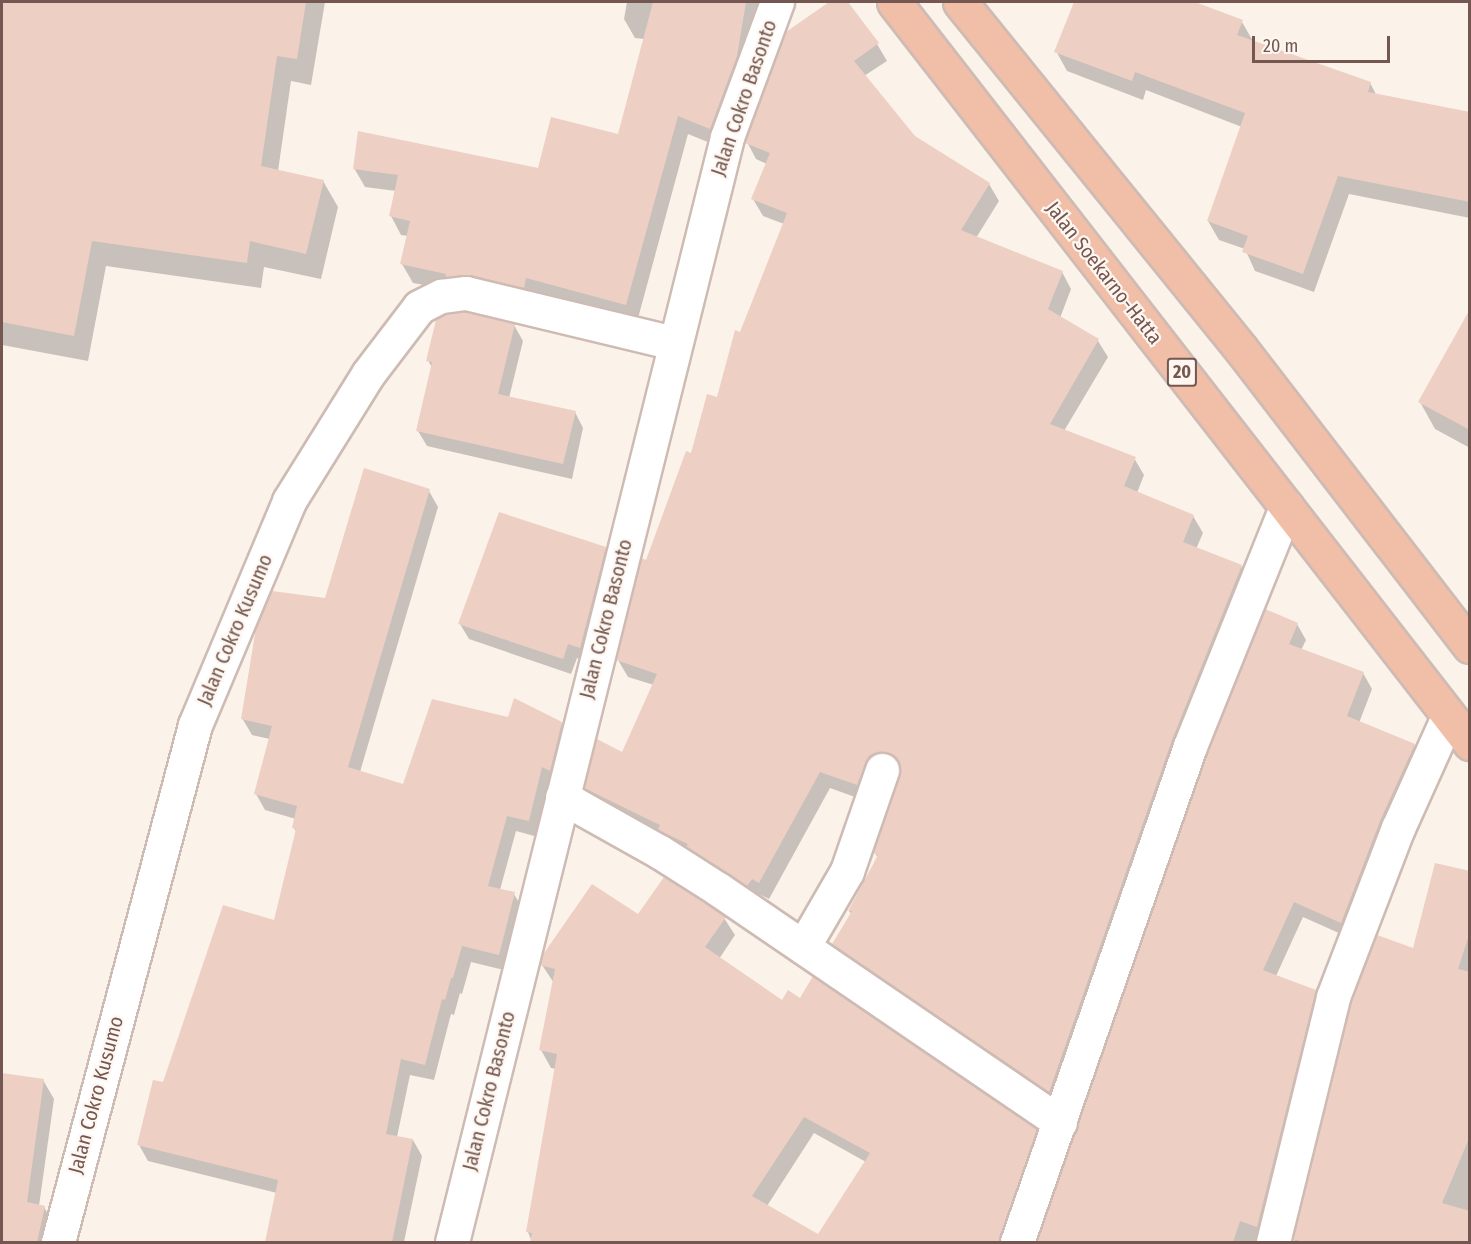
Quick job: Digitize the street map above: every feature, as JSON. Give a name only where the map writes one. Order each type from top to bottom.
[{"type":"highway","name":"Jalan Soekarno-Hatta","points":[[894,2],[1470,743]]},
{"type":"highway","points":[[960,2],[1241,349],[1470,646]]},
{"type":"street","name":"Jalan Cokro Basonto","points":[[452,1242],[727,137],[777,2]]},
{"type":"street","name":"Jalan Cokro Kusumo","points":[[58,1242],[195,725],[289,501],[368,374],[419,307],[441,296],[466,293],[675,342]]},
{"type":"street","points":[[1017,1242],[1060,1122],[1117,949],[1190,746],[1286,507]]},
{"type":"street","points":[[1273,1242],[1333,996],[1398,828],[1449,717]]},
{"type":"street","points":[[803,947],[847,871],[882,770]]},
{"type":"street","points":[[562,797],[660,852],[1060,1122]]},
{"type":"building","points":[[2,2],[306,2],[297,59],[277,56],[261,166],[324,180],[306,254],[250,241],[247,263],[92,241],[74,336],[2,322]]},
{"type":"building","points":[[653,2],[746,2],[737,56],[710,129],[678,116],[626,305],[526,278],[524,288],[470,275],[446,277],[446,274],[400,264],[410,221],[389,216],[398,175],[353,169],[358,131],[538,168],[551,117],[618,134]]},
{"type":"building","points":[[829,2],[848,2],[879,43],[854,61],[915,136],[990,183],[961,230],[1063,271],[1048,309],[1099,339],[1050,424],[1136,457],[1124,486],[1194,515],[1183,542],[1242,565],[1172,740],[1049,1092],[832,944],[852,911],[848,911],[878,855],[873,853],[900,776],[897,758],[889,753],[878,752],[869,756],[857,785],[820,772],[759,883],[752,879],[747,886],[686,847],[688,844],[658,830],[660,825],[584,788],[597,739],[622,752],[657,674],[616,660],[641,558],[646,560],[686,451],[691,453],[707,394],[717,397],[735,330],[740,332],[787,213],[751,199],[770,153],[745,143],[786,32]]},
{"type":"building","points":[[1074,2],[1195,2],[1243,20],[1237,35],[1371,82],[1368,92],[1470,112],[1470,202],[1338,176],[1303,274],[1242,252],[1248,236],[1207,221],[1245,113],[1135,72],[1132,81],[1054,52]]},
{"type":"building","points":[[1470,309],[1470,430],[1418,402]]},
{"type":"building","points":[[465,312],[515,324],[498,394],[576,411],[563,464],[416,431],[432,362],[426,361],[436,320],[446,314]]},
{"type":"building","points":[[364,468],[430,489],[348,767],[403,784],[432,699],[508,717],[514,698],[562,722],[550,771],[542,767],[529,821],[507,816],[488,886],[515,892],[499,955],[462,946],[445,1000],[442,999],[425,1065],[401,1059],[386,1134],[413,1139],[392,1242],[265,1242],[278,1180],[137,1145],[153,1080],[163,1082],[223,905],[274,920],[296,829],[292,828],[297,806],[254,794],[272,726],[241,719],[256,628],[272,591],[325,598]]},
{"type":"building","points":[[499,512],[606,547],[580,648],[568,644],[563,659],[458,624]]},
{"type":"building","points":[[1265,609],[1298,623],[1289,644],[1364,672],[1347,716],[1415,744],[1380,821],[1341,923],[1294,902],[1263,970],[1316,990],[1257,1227],[1240,1221],[1233,1242],[1037,1242],[1208,753]]},
{"type":"building","points":[[1435,863],[1470,871],[1470,932],[1458,969],[1470,972],[1470,1136],[1442,1203],[1470,1211],[1470,1242],[1304,1242],[1293,1239],[1351,1003],[1377,935],[1413,948]]},
{"type":"building","points":[[664,877],[726,917],[705,947],[782,1000],[788,990],[800,998],[813,976],[1037,1129],[999,1242],[530,1242],[532,1233],[526,1232],[557,1054],[539,1050],[555,969],[540,965],[542,956],[592,884],[638,914]],"holes":[[[804,1117],[870,1153],[818,1234],[752,1196]]]},
{"type":"building","points":[[2,1073],[44,1079],[27,1202],[45,1206],[37,1242],[2,1242]]}]
